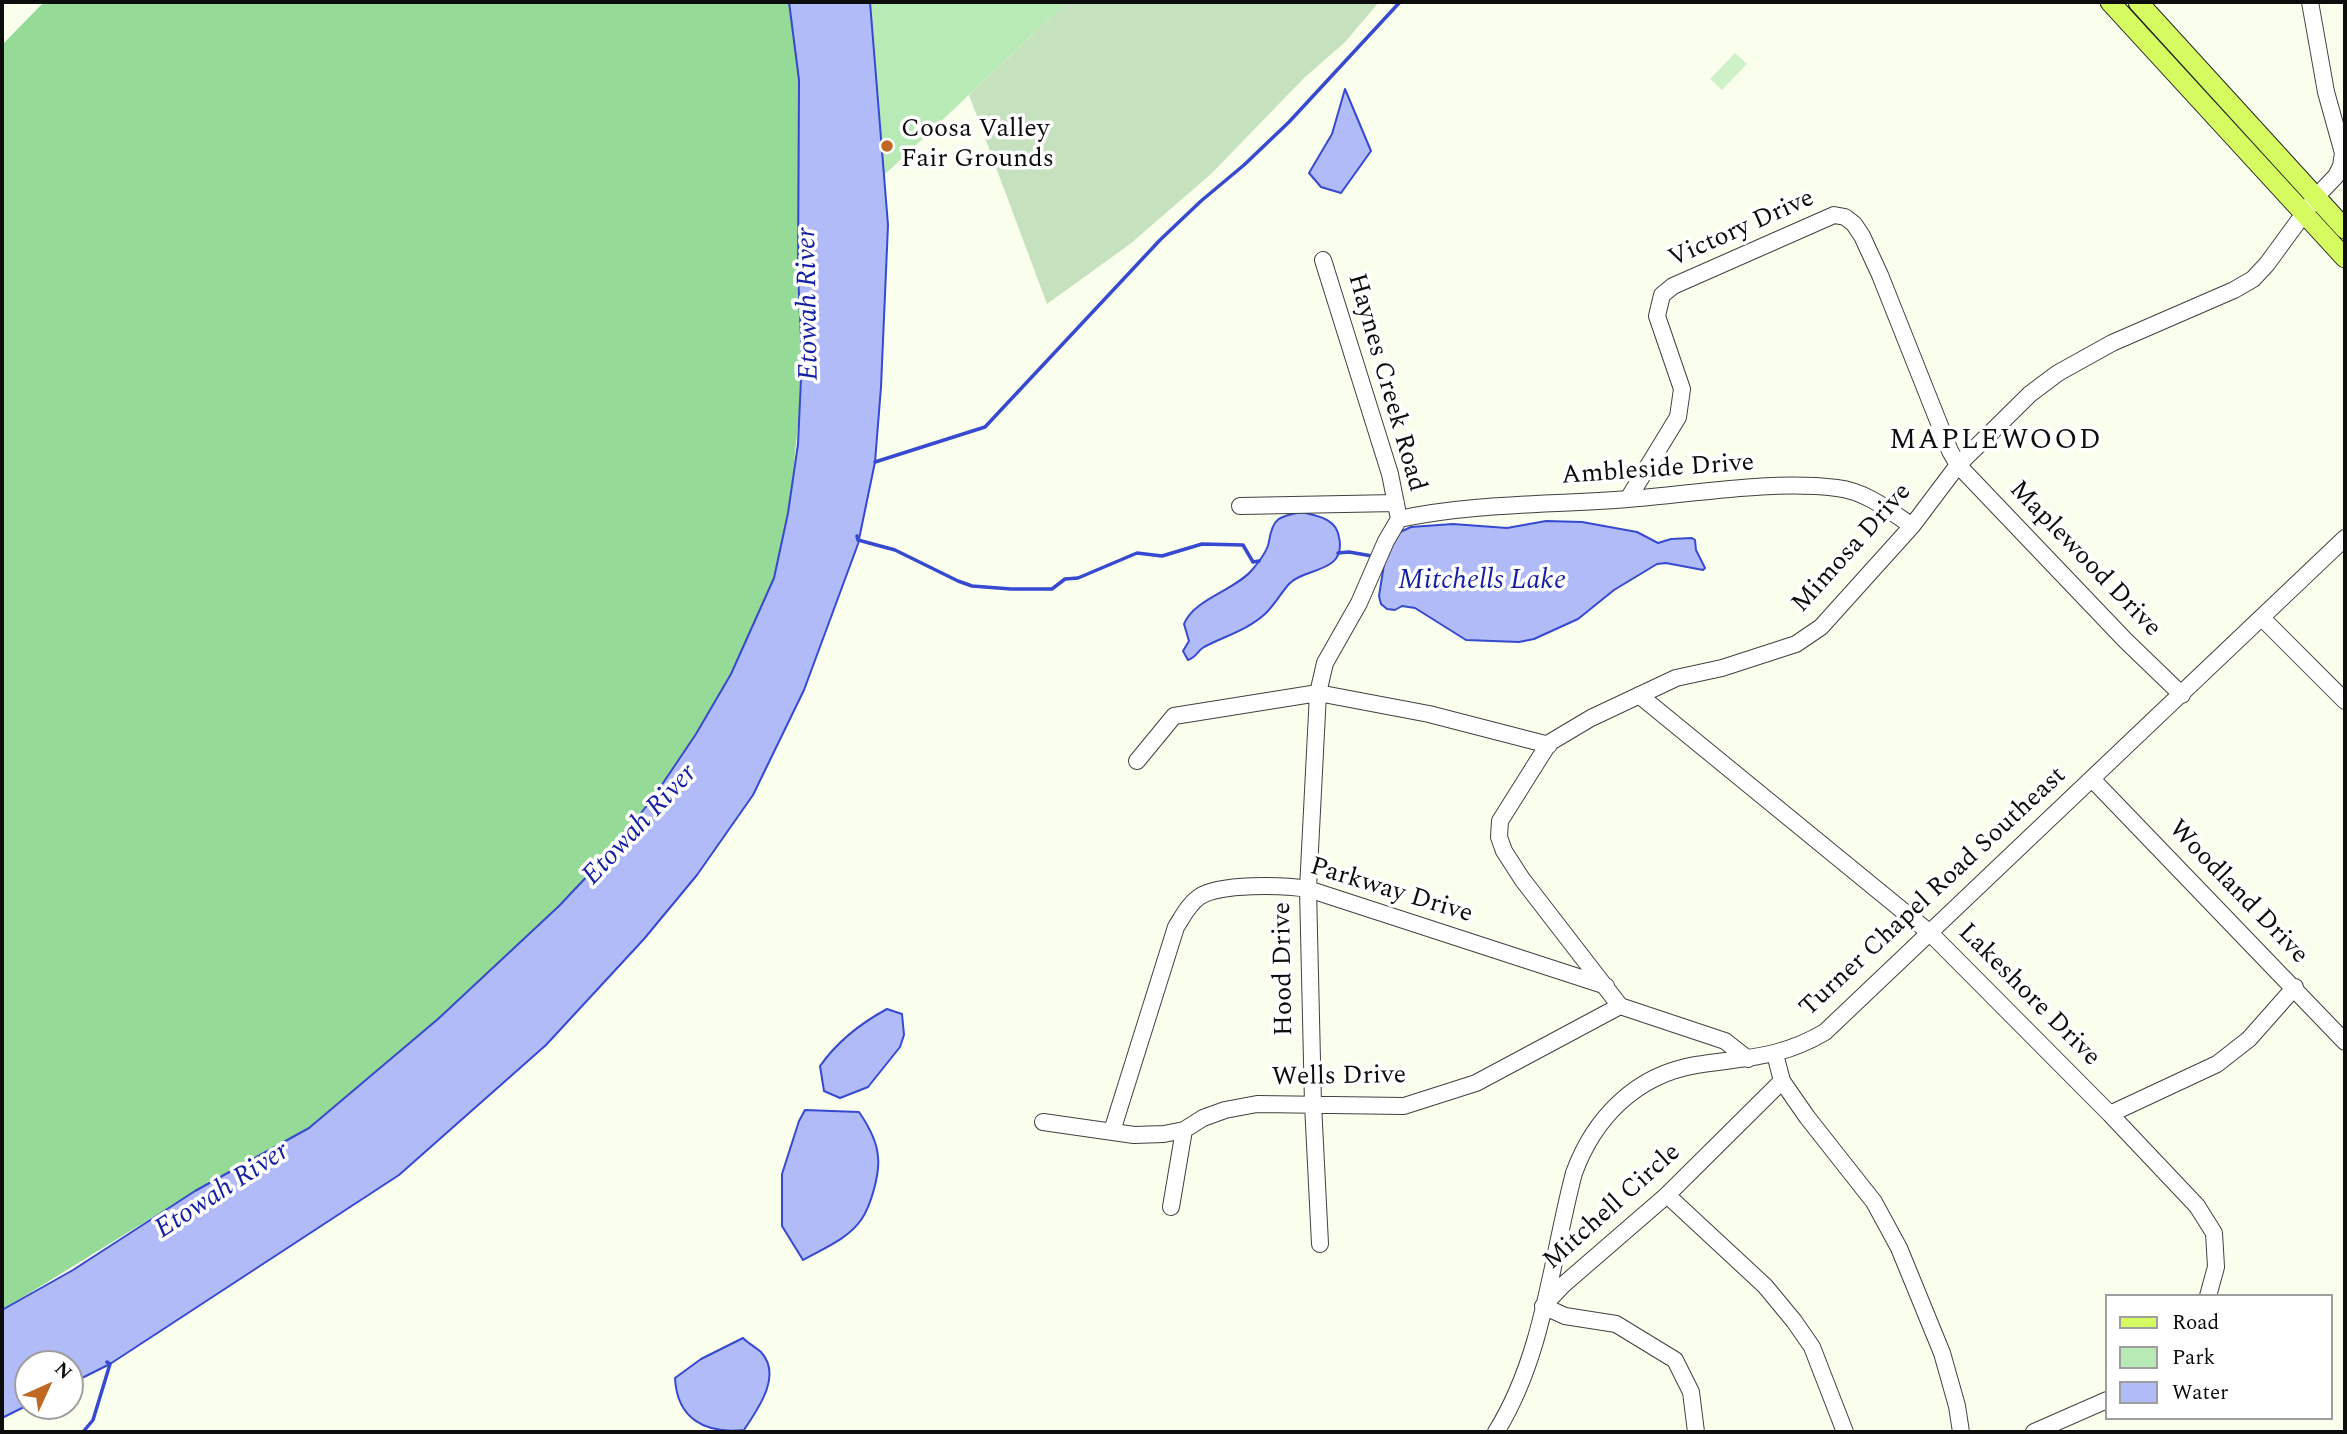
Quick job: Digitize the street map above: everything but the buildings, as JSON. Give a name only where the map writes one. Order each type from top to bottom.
[{"type":"main road","points":[[2110,2],[2345,258]]},
{"type":"main road","points":[[2138,2],[2345,229]]},
{"type":"street","points":[[2310,2],[2326,92],[2344,156]]},
{"type":"street","name":"Mimosa Drive","points":[[1620,1006],[1522,879],[1504,851],[1499,837],[1500,821],[1549,745],[1591,718],[1676,678],[1722,668],[1796,644],[1821,627],[1912,526],[1958,465],[2020,403],[2058,373],[2112,343],[2234,290],[2253,279],[2339,171],[2344,156]]},
{"type":"street","name":"Victory Drive","points":[[1628,499],[1678,416],[1682,389],[1657,316],[1661,295],[1673,286],[1834,215],[1845,216],[1855,225]]},
{"type":"street","name":"Maplewood Drive","points":[[1855,225],[1880,275],[1950,452],[1958,465],[2125,640],[2182,695]]},
{"type":"street","name":"Haynes Creek Road","points":[[1323,260],[1390,474],[1398,511]]},
{"type":"street","name":"Ambleside Drive","points":[[1240,506],[1435,511],[1776,487],[1838,488],[1867,496],[1912,526]]},
{"type":"street","points":[[1318,693],[1325,663],[1359,603],[1398,511]]},
{"type":"street","name":"Turner Chapel Road Southeast","points":[[1496,1432],[1524,1377],[1544,1306],[1574,1173],[1584,1146],[1598,1125],[1628,1095],[1662,1075],[1695,1065],[1775,1054],[1825,1032],[2345,538]]},
{"type":"street","points":[[2262,618],[2345,701]]},
{"type":"street","points":[[1137,761],[1174,716],[1318,693],[1429,714],[1549,745]]},
{"type":"street","name":"Hood Drive","points":[[1318,693],[1308,889],[1313,1104],[1320,1244]]},
{"type":"street","name":"Lakeshore Drive","points":[[1639,695],[1930,933],[2110,1114],[2197,1206],[2214,1233],[2216,1267],[2209,1294]]},
{"type":"street","name":"Woodland Drive","points":[[2092,779],[2345,1042]]},
{"type":"street","name":"Parkway Drive","points":[[1112,1131],[1176,927],[1188,907],[1200,896],[1217,890],[1290,887],[1308,889],[1606,986]]},
{"type":"street","points":[[2110,1114],[2217,1064],[2249,1039],[2295,987]]},
{"type":"street","points":[[1620,1006],[1725,1041],[1748,1059]]},
{"type":"street","name":"Wells Drive","points":[[1043,1122],[1134,1135],[1164,1134],[1184,1130],[1203,1118],[1257,1104],[1404,1107],[1476,1083],[1620,1006]]},
{"type":"street","points":[[1775,1054],[1782,1081],[1874,1202],[1899,1248],[1942,1353],[1957,1405],[1961,1432]]},
{"type":"street","name":"Mitchell Circle","points":[[1696,1432],[1690,1392],[1675,1360],[1616,1324],[1565,1316],[1544,1306],[1563,1285],[1667,1195],[1782,1081]]},
{"type":"street","points":[[1171,1207],[1184,1130]]},
{"type":"street","points":[[1667,1195],[1765,1286],[1794,1321],[1812,1347],[1845,1432]]},
{"type":"street","points":[[2034,1432],[2106,1400]]},
{"type":"green space","points":[[44,2],[789,2],[799,80],[801,397],[790,500],[774,578],[731,674],[696,734],[653,798],[609,853],[559,906],[438,1019],[309,1128],[195,1191],[2,1310],[2,45]]},
{"type":"green space","name":"Coosa Valley Fair Grounds","points":[[854,2],[1067,2],[861,197]]},
{"type":"green space","points":[[1067,2],[1379,2],[1345,42],[1303,79],[1211,174],[1130,244],[1047,304],[969,95]]},
{"type":"green space","points":[[1735,53],[1747,64],[1722,90],[1710,79]]},
{"type":"water","name":"Etowah River","points":[[789,2],[870,2],[888,225],[875,462],[858,544],[804,690],[753,795],[697,875],[644,939],[546,1045],[399,1175],[110,1364],[84,1377],[84,1350],[14,1350],[14,1412],[2,1418],[2,1310],[73,1270],[195,1191],[309,1128],[438,1019],[559,906],[609,853],[653,798],[696,734],[731,674],[774,578],[788,513],[798,444],[802,358],[798,273],[799,80]]},
{"type":"water","points":[[1345,89],[1371,151],[1341,193],[1321,187],[1309,173],[1332,134]]},
{"type":"water","points":[[1301,512],[1325,519],[1334,526],[1339,537],[1340,549],[1337,558],[1331,564],[1289,584],[1259,619],[1204,647],[1188,660],[1183,651],[1189,641],[1184,624],[1189,615],[1252,570],[1265,553],[1272,527],[1278,520]]},
{"type":"water","name":"Mitchells Lake","points":[[1546,521],[1582,522],[1637,532],[1658,543],[1692,538],[1705,568],[1703,570],[1666,563],[1657,564],[1614,590],[1578,619],[1534,639],[1519,642],[1466,640],[1415,608],[1402,606],[1395,610],[1387,609],[1381,604],[1379,596],[1385,558],[1391,543],[1400,532],[1411,527],[1453,524],[1507,528]]},
{"type":"water","points":[[887,1009],[902,1014],[904,1035],[900,1047],[868,1087],[840,1098],[824,1091],[820,1066],[850,1034]]},
{"type":"water","points":[[805,1110],[859,1112],[874,1139],[878,1164],[871,1198],[856,1227],[803,1260],[782,1226],[782,1174]]},
{"type":"water","points":[[743,1338],[761,1352],[767,1361],[769,1382],[766,1392],[744,1430],[730,1431],[706,1426],[687,1414],[677,1392],[675,1378],[701,1359]]},
{"type":"waterway","points":[[875,462],[985,427],[1160,240],[1289,122],[1400,2]]},
{"type":"waterway","points":[[857,536],[858,540],[895,550],[972,586],[1011,589],[1052,589],[1065,579],[1078,578],[1137,553],[1162,556],[1202,544],[1243,545],[1253,562],[1259,561]]},
{"type":"waterway","points":[[1338,553],[1372,556]]},
{"type":"waterway","points":[[83,1432],[93,1420],[110,1364],[107,1362]]},
{"type":"place","name":"Coosa Valley Fair Grounds","points":[[887,146]]},
{"type":"district","name":"MAPLEWOOD","points":[[1996,443]]}]
